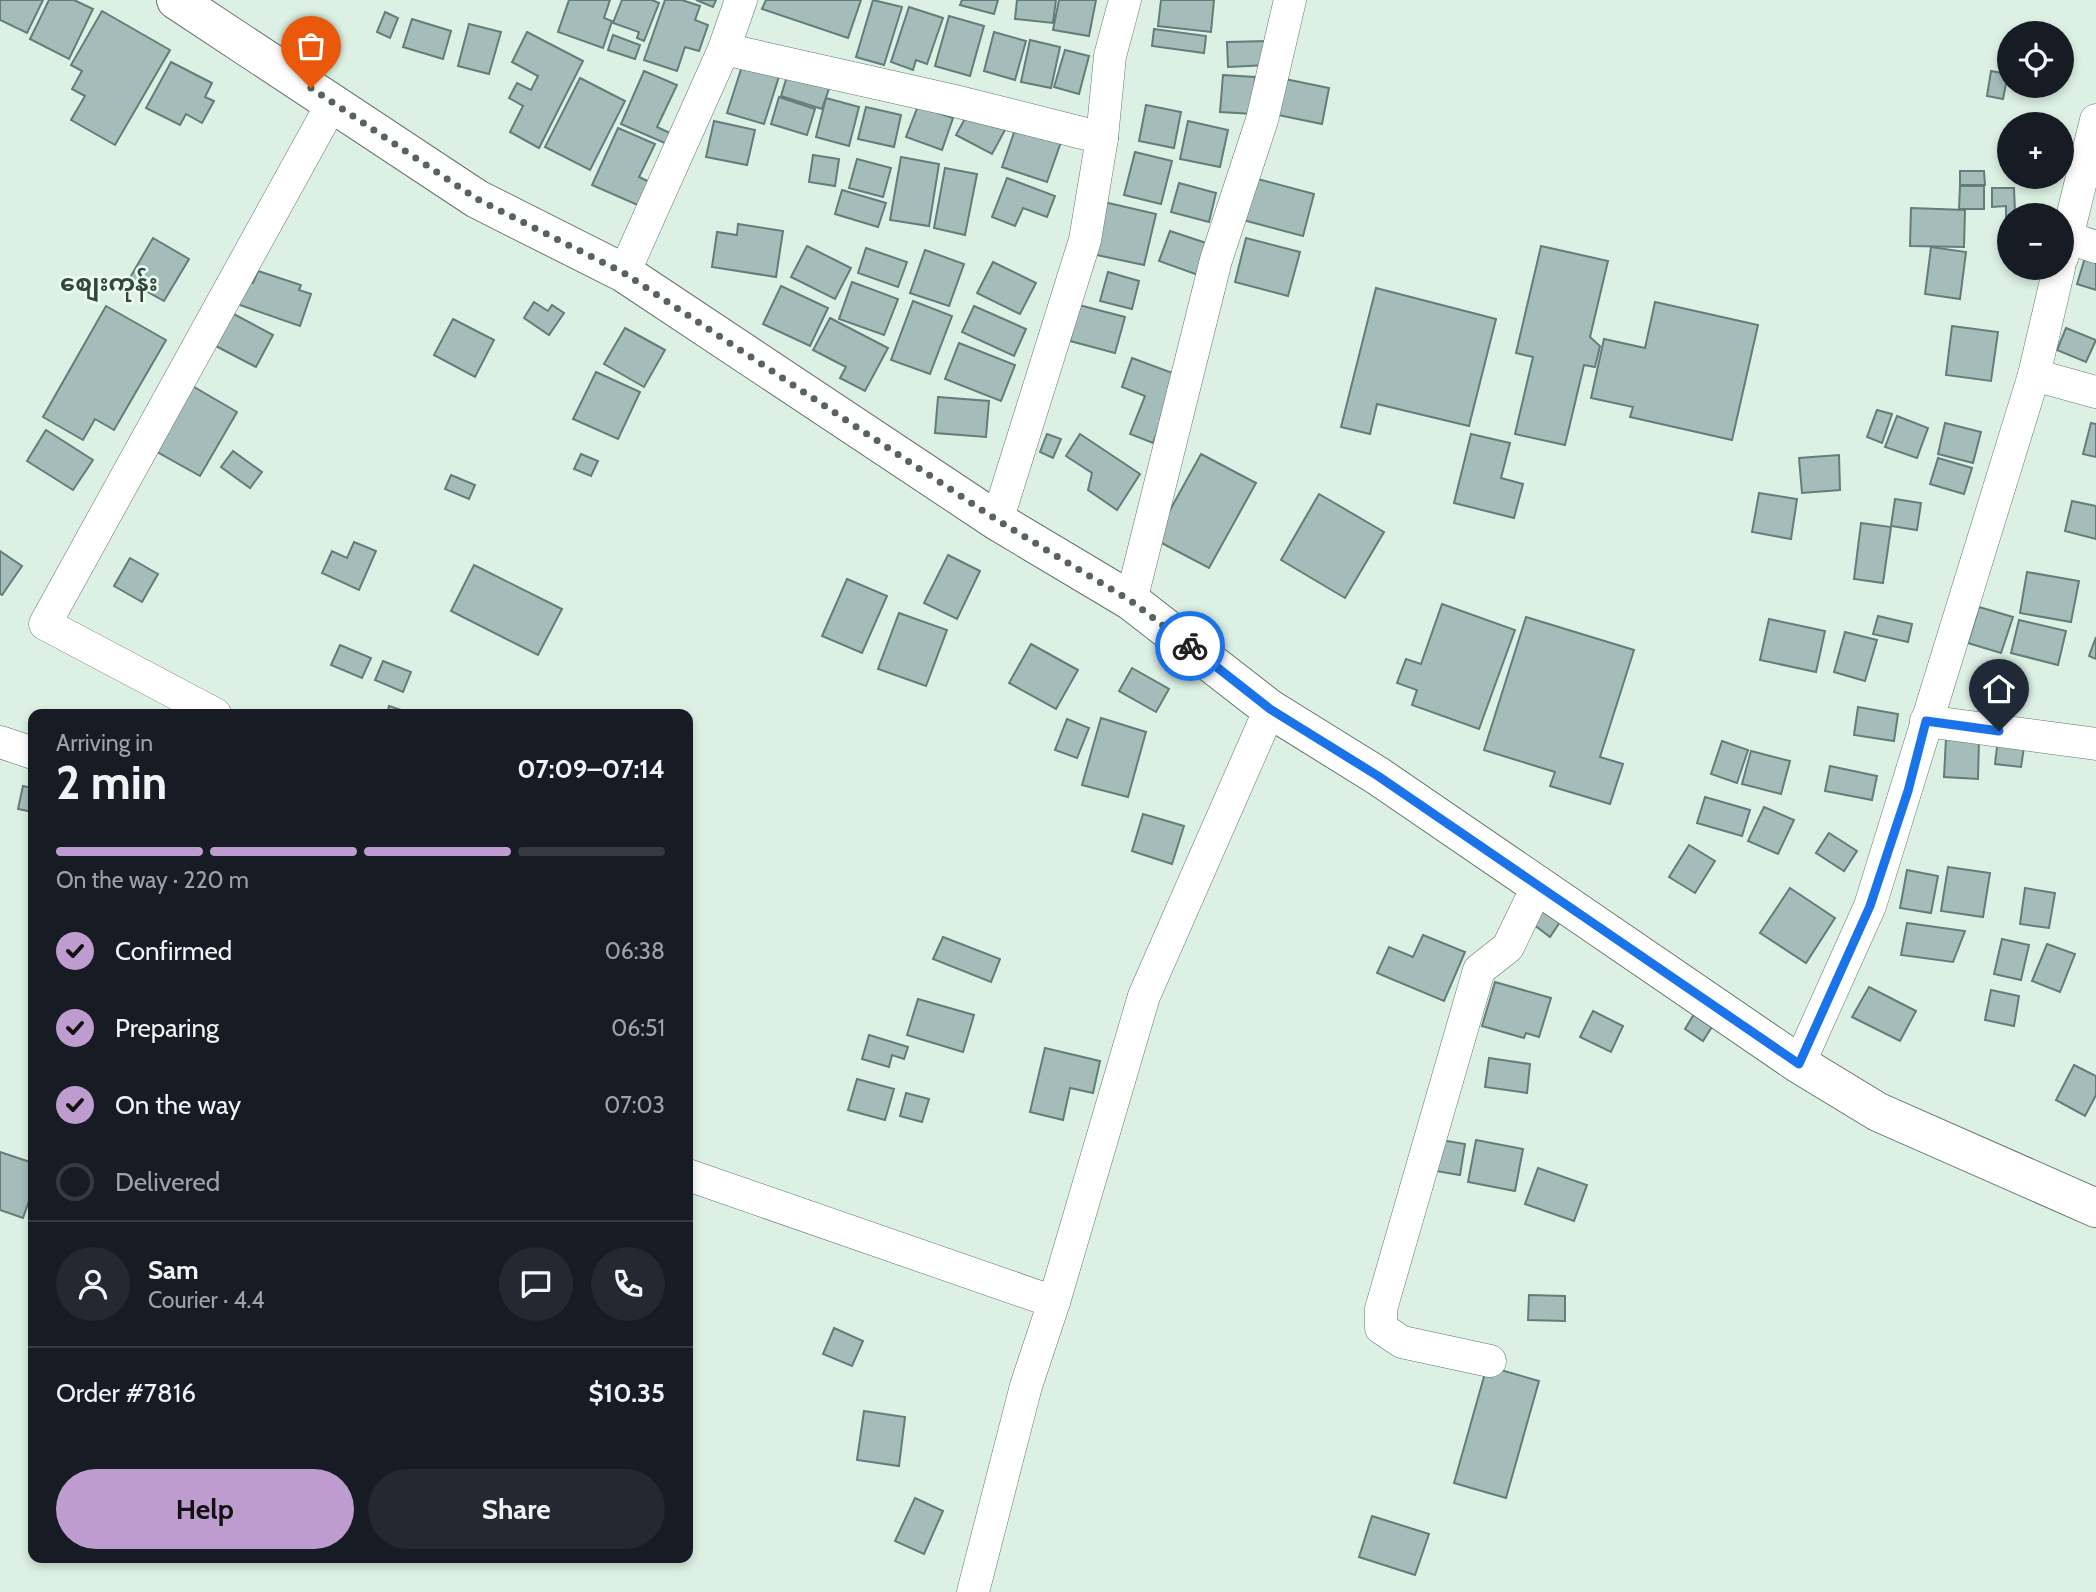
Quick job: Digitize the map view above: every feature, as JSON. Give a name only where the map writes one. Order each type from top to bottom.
[{"type":"street","points":[[176,0],[477,199],[624,273],[997,520],[1131,601],[1270,709],[1378,776],[1799,1064],[1878,1112],[2096,1208]]},
{"type":"street","points":[[624,273],[724,49],[741,0]]},
{"type":"street","points":[[997,520],[1085,240],[1102,138],[1110,56],[1125,0]]},
{"type":"street","points":[[1131,601],[1216,260],[1262,120],[1290,0]]},
{"type":"street","points":[[724,49],[951,100],[1102,138]]},
{"type":"street","points":[[206,709],[45,624],[333,102]]},
{"type":"street","points":[[2074,207],[2096,120]]},
{"type":"street","points":[[2074,247],[2096,247]]},
{"type":"street","points":[[1799,1064],[1870,906],[1908,791],[1926,721],[2034,375],[2056,280]]},
{"type":"street","points":[[2034,375],[2096,392]]},
{"type":"street","points":[[973,1592],[1026,1386],[1054,1302],[1144,996],[1270,709]]},
{"type":"street","points":[[1926,721],[2096,744]]},
{"type":"street","points":[[0,742],[28,751]]},
{"type":"street","points":[[1490,1361],[1402,1342],[1381,1328],[1381,1309],[1479,970],[1508,947],[1538,885]]},
{"type":"street","points":[[693,1177],[1054,1302]]},
{"type":"building","points":[[0,0],[43,0],[27,33],[0,20]]},
{"type":"building","points":[[49,0],[74,0],[93,9],[69,59],[30,39]]},
{"type":"building","points":[[569,0],[610,0],[604,18],[612,21],[603,48],[558,32]]},
{"type":"building","points":[[622,0],[652,0],[659,3],[644,41],[637,38],[639,32],[613,23]]},
{"type":"building","points":[[665,0],[682,0],[700,6],[695,20],[708,25],[699,51],[685,47],[677,71],[644,60]]},
{"type":"building","points":[[696,0],[716,0],[713,7]]},
{"type":"building","points":[[766,0],[861,0],[848,38],[762,9]]},
{"type":"building","points":[[873,0],[902,7],[884,65],[856,57]]},
{"type":"building","points":[[962,0],[998,0],[994,14],[960,5]]},
{"type":"building","points":[[1017,0],[1056,0],[1053,23],[1015,19]]},
{"type":"building","points":[[1059,0],[1096,0],[1089,36],[1053,30]]},
{"type":"building","points":[[1161,0],[1214,0],[1211,32],[1158,26]]},
{"type":"building","points":[[909,7],[943,18],[927,64],[916,60],[913,70],[891,62]]},
{"type":"building","points":[[102,11],[170,50],[115,145],[71,120],[85,96],[72,89],[82,71],[71,65]]},
{"type":"building","points":[[385,12],[398,18],[390,38],[377,32]]},
{"type":"building","points":[[949,16],[984,26],[970,76],[935,66]]},
{"type":"building","points":[[412,19],[451,31],[443,59],[403,47]]},
{"type":"building","points":[[469,24],[501,32],[489,74],[458,66]]},
{"type":"building","points":[[1154,29],[1206,36],[1204,53],[1152,46]]},
{"type":"building","points":[[527,32],[583,61],[539,148],[510,132],[523,106],[509,98],[517,83],[531,90],[538,76],[512,62]]},
{"type":"building","points":[[994,32],[1026,41],[1015,80],[984,71]]},
{"type":"building","points":[[613,35],[640,45],[635,59],[608,50]]},
{"type":"building","points":[[1030,40],[1060,47],[1051,88],[1021,82]]},
{"type":"building","points":[[1267,41],[1268,65],[1228,67],[1227,42]]},
{"type":"building","points":[[1065,50],[1089,56],[1079,94],[1054,87]]},
{"type":"building","points":[[745,57],[781,70],[764,124],[727,113]]},
{"type":"building","points":[[171,62],[212,83],[205,97],[214,101],[202,123],[186,114],[180,125],[146,108]]},
{"type":"building","points":[[644,71],[677,85],[657,127],[672,134],[667,144],[621,124]]},
{"type":"building","points":[[1991,71],[1997,72],[1997,98],[1987,96]]},
{"type":"building","points":[[788,73],[830,86],[822,109],[781,96]]},
{"type":"building","points":[[1223,75],[1255,77],[1253,114],[1220,112]]},
{"type":"building","points":[[580,78],[625,101],[590,170],[545,147]]},
{"type":"building","points":[[1285,79],[1329,88],[1322,124],[1278,115]]},
{"type":"building","points":[[779,97],[815,109],[807,135],[771,124]]},
{"type":"building","points":[[826,98],[859,107],[849,146],[816,137]]},
{"type":"building","points":[[1146,105],[1181,112],[1174,148],[1139,141]]},
{"type":"building","points":[[918,106],[953,118],[942,150],[906,137]]},
{"type":"building","points":[[866,107],[901,115],[894,147],[858,139]]},
{"type":"building","points":[[969,111],[1005,130],[992,154],[956,135]]},
{"type":"building","points":[[714,121],[755,130],[747,165],[706,157]]},
{"type":"building","points":[[1188,121],[1228,130],[1220,167],[1180,159]]},
{"type":"building","points":[[1016,127],[1061,142],[1047,182],[1002,167]]},
{"type":"building","points":[[618,128],[655,144],[639,177],[652,183],[642,207],[592,185]]},
{"type":"building","points":[[1135,152],[1172,161],[1161,204],[1124,195]]},
{"type":"building","points":[[813,155],[839,159],[835,186],[809,182]]},
{"type":"building","points":[[901,157],[939,164],[929,226],[890,220]]},
{"type":"building","points":[[857,159],[891,168],[883,197],[849,188]]},
{"type":"building","points":[[945,168],[977,174],[965,235],[934,228]]},
{"type":"building","points":[[1960,171],[1984,171],[1985,185],[1960,185]]},
{"type":"building","points":[[1007,178],[1055,196],[1047,217],[1023,208],[1015,226],[992,217]]},
{"type":"building","points":[[1254,178],[1314,194],[1303,236],[1243,220]]},
{"type":"building","points":[[1179,183],[1216,193],[1209,222],[1171,212]]},
{"type":"building","points":[[1960,186],[1984,186],[1984,209],[1959,209]]},
{"type":"building","points":[[1992,188],[2014,189],[2015,203],[1997,203],[1997,207],[1992,207]]},
{"type":"building","points":[[842,190],[886,203],[878,227],[835,214]]},
{"type":"building","points":[[1104,202],[1156,214],[1144,265],[1092,254]]},
{"type":"building","points":[[1911,208],[1965,210],[1964,247],[1910,246]]},
{"type":"building","points":[[738,224],[783,231],[776,277],[712,267],[717,232],[737,235]]},
{"type":"building","points":[[1170,231],[1209,244],[1198,275],[1159,261]]},
{"type":"building","points":[[153,238],[189,259],[164,301],[128,281]]},
{"type":"building","points":[[1246,238],[1300,252],[1288,296],[1235,282]]},
{"type":"building","points":[[807,246],[851,268],[835,299],[791,277]]},
{"type":"building","points":[[1541,246],[1608,261],[1590,337],[1600,346],[1595,367],[1584,365],[1565,445],[1515,434],[1533,357],[1516,353]]},
{"type":"building","points":[[1931,247],[1966,252],[1960,299],[1925,294]]},
{"type":"building","points":[[866,248],[907,262],[898,287],[858,273]]},
{"type":"building","points":[[925,250],[964,264],[949,306],[910,293]]},
{"type":"building","points":[[2087,251],[2096,254],[2096,290],[2077,284]]},
{"type":"building","points":[[993,262],[1036,283],[1020,314],[977,293]]},
{"type":"building","points":[[258,271],[301,285],[299,290],[311,294],[300,326],[237,304],[245,280],[253,283]]},
{"type":"building","points":[[1108,272],[1139,281],[1132,309],[1100,301]]},
{"type":"building","points":[[852,282],[898,299],[884,335],[839,319]]},
{"type":"building","points":[[781,286],[828,308],[810,346],[763,324]]},
{"type":"building","points":[[1376,288],[1496,319],[1469,426],[1377,404],[1370,434],[1341,427]]},
{"type":"building","points":[[913,301],[952,316],[930,374],[891,360]]},
{"type":"building","points":[[534,302],[548,311],[552,305],[564,313],[549,335],[524,318]]},
{"type":"building","points":[[1655,302],[1758,325],[1732,440],[1630,417],[1633,407],[1591,398],[1604,339],[1645,348]]},
{"type":"building","points":[[1079,305],[1125,317],[1115,353],[1070,341]]},
{"type":"building","points":[[106,306],[166,340],[114,430],[95,419],[83,440],[43,417]]},
{"type":"building","points":[[974,306],[1026,329],[1014,356],[962,332]]},
{"type":"building","points":[[228,311],[273,335],[256,367],[210,343]]},
{"type":"building","points":[[830,318],[888,348],[865,391],[840,378],[846,367],[813,350]]},
{"type":"building","points":[[453,319],[494,340],[475,377],[434,355]]},
{"type":"building","points":[[1952,326],[1998,332],[1991,381],[1946,375]]},
{"type":"building","points":[[625,328],[665,350],[644,387],[604,364]]},
{"type":"building","points":[[2066,328],[2096,340],[2086,362],[2057,350]]},
{"type":"building","points":[[959,343],[1015,365],[1001,401],[945,379]]},
{"type":"building","points":[[1132,358],[1178,375],[1153,443],[1130,434],[1145,396],[1122,387]]},
{"type":"building","points":[[596,372],[640,392],[618,439],[573,419]]},
{"type":"building","points":[[189,384],[237,412],[200,476],[152,449]]},
{"type":"building","points":[[938,397],[989,401],[986,437],[935,433]]},
{"type":"building","points":[[1877,410],[1892,414],[1882,443],[1867,437]]},
{"type":"building","points":[[1897,416],[1928,428],[1917,458],[1885,447]]},
{"type":"building","points":[[1945,423],[1981,432],[1973,463],[1938,454]]},
{"type":"building","points":[[2091,423],[2096,424],[2096,457],[2083,454]]},
{"type":"building","points":[[46,430],[93,460],[73,490],[27,461]]},
{"type":"building","points":[[1047,434],[1061,439],[1053,458],[1040,452]]},
{"type":"building","points":[[1080,434],[1140,474],[1117,510],[1088,490],[1092,473],[1066,456]]},
{"type":"building","points":[[1471,434],[1510,443],[1501,478],[1523,484],[1514,518],[1454,503]]},
{"type":"building","points":[[233,451],[262,472],[250,488],[221,467]]},
{"type":"building","points":[[581,454],[598,461],[591,476],[574,469]]},
{"type":"building","points":[[1201,454],[1256,483],[1209,568],[1154,539]]},
{"type":"building","points":[[1839,455],[1840,490],[1802,493],[1799,458]]},
{"type":"building","points":[[1938,458],[1972,468],[1964,494],[1930,484]]},
{"type":"building","points":[[451,475],[475,485],[469,499],[445,489]]},
{"type":"building","points":[[1759,493],[1797,499],[1791,539],[1752,532]]},
{"type":"building","points":[[1319,494],[1384,532],[1345,598],[1281,560]]},
{"type":"building","points":[[1895,499],[1921,503],[1917,530],[1891,526]]},
{"type":"building","points":[[2072,501],[2096,506],[2096,539],[2065,531]]},
{"type":"building","points":[[1861,523],[1891,527],[1883,583],[1854,579]]},
{"type":"building","points":[[354,542],[376,551],[359,590],[322,573],[332,551],[347,558]]},
{"type":"building","points":[[0,551],[22,566],[2,595],[0,594]]},
{"type":"building","points":[[948,555],[980,571],[957,619],[924,603]]},
{"type":"building","points":[[130,558],[158,574],[142,602],[114,586]]},
{"type":"building","points":[[474,565],[562,609],[538,655],[451,611]]},
{"type":"building","points":[[2027,572],[2079,581],[2071,622],[2020,613]]},
{"type":"building","points":[[847,579],[887,596],[862,653],[822,636]]},
{"type":"building","points":[[1442,604],[1515,630],[1479,729],[1412,705],[1417,690],[1397,683],[1406,659],[1421,664]]},
{"type":"building","points":[[1979,607],[2013,617],[2001,653],[1968,643]]},
{"type":"building","points":[[899,613],[947,630],[926,686],[878,669]]},
{"type":"building","points":[[1878,616],[1912,624],[1908,642],[1873,634]]},
{"type":"building","points":[[1526,617],[1634,650],[1600,757],[1623,764],[1610,804],[1550,786],[1555,772],[1484,750]]},
{"type":"building","points":[[1769,619],[1825,631],[1816,672],[1760,660]]},
{"type":"building","points":[[2019,620],[2066,631],[2058,665],[2011,653]]},
{"type":"building","points":[[1845,632],[1877,640],[1865,681],[1834,672]]},
{"type":"building","points":[[2096,637],[2096,659],[2089,656]]},
{"type":"building","points":[[1031,644],[1078,670],[1056,709],[1009,683]]},
{"type":"building","points":[[340,645],[371,658],[362,678],[331,665]]},
{"type":"building","points":[[383,661],[411,672],[403,692],[375,680]]},
{"type":"building","points":[[1132,668],[1169,689],[1156,712],[1119,691]]},
{"type":"building","points":[[1858,707],[1898,714],[1894,741],[1854,735]]},
{"type":"building","points":[[1101,718],[1146,732],[1128,797],[1082,785]]},
{"type":"building","points":[[1067,719],[1089,728],[1077,758],[1055,750]]},
{"type":"building","points":[[1946,738],[1979,739],[1978,779],[1944,777]]},
{"type":"building","points":[[1998,738],[2025,741],[2021,767],[1995,764]]},
{"type":"building","points":[[1722,741],[1748,750],[1737,783],[1711,774]]},
{"type":"building","points":[[1751,751],[1790,761],[1781,794],[1742,784]]},
{"type":"building","points":[[1830,766],[1877,776],[1872,800],[1825,791]]},
{"type":"building","points":[[23,786],[28,787],[28,811],[18,809]]},
{"type":"building","points":[[1705,797],[1750,810],[1742,836],[1697,823]]},
{"type":"building","points":[[1764,807],[1794,820],[1778,854],[1748,841]]},
{"type":"building","points":[[1143,814],[1184,826],[1172,864],[1132,851]]},
{"type":"building","points":[[1829,833],[1857,851],[1844,871],[1816,853]]},
{"type":"building","points":[[1689,845],[1715,861],[1695,893],[1669,877]]},
{"type":"building","points":[[1948,867],[1990,873],[1983,917],[1941,911]]},
{"type":"building","points":[[1907,870],[1938,876],[1931,913],[1900,908]]},
{"type":"building","points":[[1790,888],[1835,918],[1806,963],[1760,933]]},
{"type":"building","points":[[2025,888],[2055,893],[2049,928],[2020,924]]},
{"type":"building","points":[[1544,910],[1560,922],[1550,937],[1533,924]]},
{"type":"building","points":[[1907,923],[1965,931],[1953,962],[1901,955]]},
{"type":"building","points":[[1423,935],[1465,952],[1444,1001],[1377,973],[1389,947],[1413,957]]},
{"type":"building","points":[[943,937],[1000,959],[991,982],[933,959]]},
{"type":"building","points":[[2002,939],[2029,945],[2021,980],[1994,974]]},
{"type":"building","points":[[2047,944],[2075,954],[2060,992],[2032,981]]},
{"type":"building","points":[[1495,982],[1551,998],[1539,1037],[1526,1033],[1524,1038],[1482,1026]]},
{"type":"building","points":[[1869,987],[1916,1011],[1900,1041],[1852,1017]]},
{"type":"building","points":[[1991,990],[2019,996],[2014,1026],[1985,1020]]},
{"type":"building","points":[[918,999],[974,1015],[963,1052],[907,1035]]},
{"type":"building","points":[[1593,1011],[1623,1026],[1611,1052],[1580,1037]]},
{"type":"building","points":[[1694,1014],[1713,1025],[1703,1041],[1685,1029]]},
{"type":"building","points":[[869,1035],[908,1047],[904,1059],[892,1055],[889,1067],[862,1059]]},
{"type":"building","points":[[1045,1048],[1100,1061],[1093,1093],[1070,1088],[1063,1120],[1030,1112]]},
{"type":"building","points":[[1489,1058],[1530,1064],[1527,1093],[1485,1087]]},
{"type":"building","points":[[2074,1065],[2096,1076],[2096,1095],[2085,1116],[2056,1100]]},
{"type":"building","points":[[857,1079],[894,1089],[885,1120],[848,1110]]},
{"type":"building","points":[[906,1093],[929,1099],[922,1122],[900,1116]]},
{"type":"building","points":[[1441,1140],[1465,1144],[1460,1175],[1436,1171]]},
{"type":"building","points":[[1476,1140],[1523,1149],[1515,1191],[1468,1182]]},
{"type":"building","points":[[0,1152],[28,1161],[28,1204],[23,1218],[0,1210]]},
{"type":"building","points":[[1538,1168],[1587,1185],[1574,1221],[1525,1204]]},
{"type":"building","points":[[1529,1295],[1565,1296],[1565,1321],[1528,1320]]},
{"type":"building","points":[[834,1328],[863,1341],[852,1366],[823,1354]]},
{"type":"building","points":[[1487,1366],[1539,1381],[1506,1498],[1454,1483]]},
{"type":"building","points":[[864,1411],[905,1417],[899,1466],[857,1460]]},
{"type":"building","points":[[915,1498],[943,1511],[924,1554],[895,1541]]},
{"type":"building","points":[[1372,1516],[1429,1534],[1415,1575],[1359,1557]]},
{"type":"way so far","points":[[311,88],[477,199],[624,273],[997,520],[1131,601],[1190,646]]},
{"type":"district","name":"စျေးကုန်း","points":[[109,283]]},
{"type":"route","points":[[1190,646],[1270,709],[1378,776],[1799,1064],[1870,906],[1908,791],[1926,721],[1999,731]]}]
